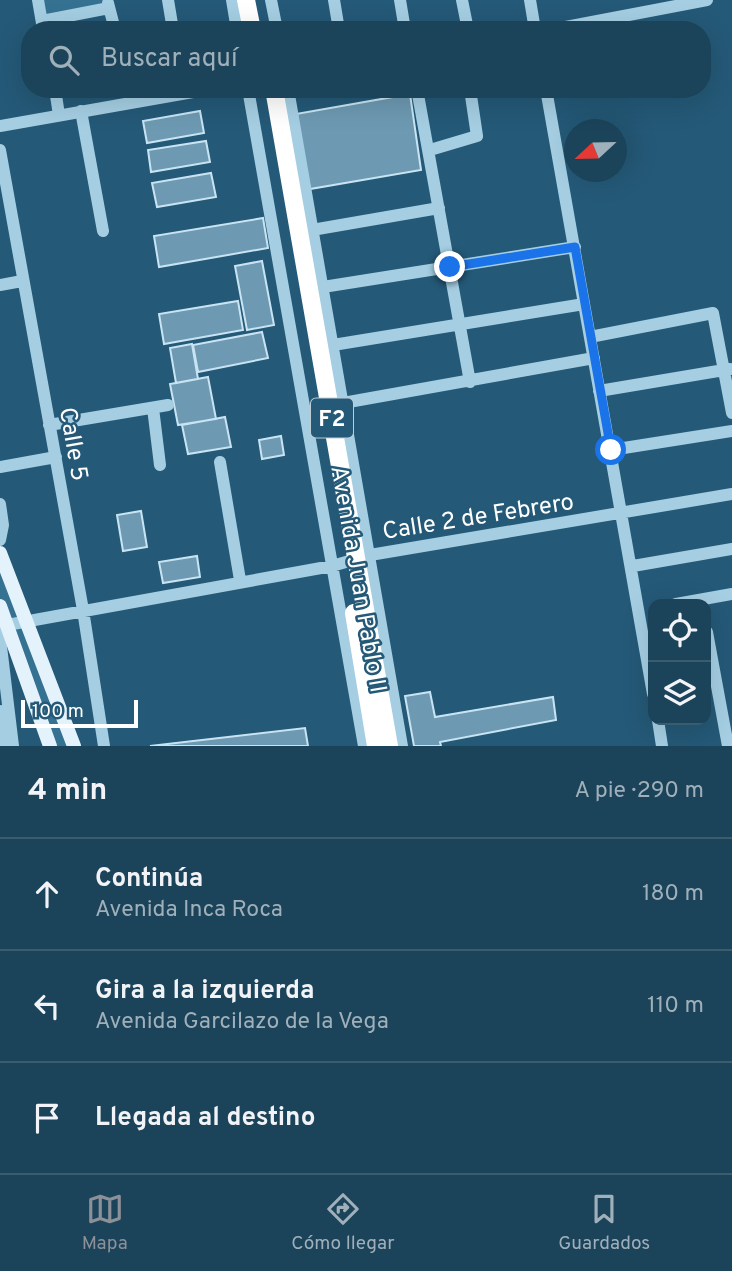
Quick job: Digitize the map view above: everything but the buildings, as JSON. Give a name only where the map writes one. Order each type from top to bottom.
[{"type":"highway","points":[[246,0],[250,21]]},
{"type":"highway","points":[[258,0],[262,21]]},
{"type":"highway","name":"Avenida Juan Pablo II","points":[[264,98],[389,746]]},
{"type":"highway","name":"Avenida Juan Pablo II","points":[[275,98],[351,559],[376,746]]},
{"type":"main road","points":[[0,553],[74,746]]},
{"type":"main road","points":[[0,606],[50,746]]},
{"type":"street","points":[[38,0],[42,21]]},
{"type":"street","points":[[168,0],[172,21]]},
{"type":"street","points":[[232,0],[236,21]]},
{"type":"street","points":[[271,0],[275,21]]},
{"type":"street","points":[[334,0],[338,21]]},
{"type":"street","points":[[400,0],[404,21]]},
{"type":"street","points":[[462,0],[466,21]]},
{"type":"street","points":[[530,0],[534,21]]},
{"type":"street","points":[[597,21],[707,0]]},
{"type":"street","points":[[58,21],[109,4]]},
{"type":"street","points":[[56,98],[59,115]]},
{"type":"street","points":[[129,98],[130,103]]},
{"type":"street","points":[[0,126],[155,98]]},
{"type":"street","name":"Avenida Juan Pablo II","points":[[249,98],[351,559],[402,746]]},
{"type":"street","name":"Avenida Juan Pablo II","points":[[290,98],[343,403],[364,746]]},
{"type":"street","points":[[419,98],[470,382]]},
{"type":"street","points":[[429,149],[477,136],[471,98]]},
{"type":"street","points":[[548,98],[633,566],[648,664]]},
{"type":"street","points":[[81,111],[103,231]]},
{"type":"street","name":"Calle 5","points":[[0,150],[83,610],[104,746]]},
{"type":"street","points":[[312,230],[439,208]]},
{"type":"street","points":[[323,287],[575,247]]},
{"type":"street","points":[[0,285],[22,281]]},
{"type":"street","points":[[333,345],[584,304]]},
{"type":"street","points":[[590,337],[713,313],[728,370],[732,413]]},
{"type":"street","points":[[343,403],[594,358]]},
{"type":"street","points":[[599,391],[728,370]]},
{"type":"street","points":[[50,425],[169,405]]},
{"type":"street","points":[[153,408],[160,465]]},
{"type":"street","points":[[611,450],[732,431]]},
{"type":"street","points":[[0,467],[55,457]]},
{"type":"street","points":[[220,463],[240,580]]},
{"type":"street","name":"Calle 2 de Febrero","points":[[7,625],[25,619],[351,559],[732,494]]},
{"type":"street","points":[[0,504],[3,525],[0,540]]},
{"type":"street","points":[[633,566],[732,549]]},
{"type":"street","points":[[704,599],[732,594]]},
{"type":"street","points":[[639,611],[648,610]]},
{"type":"street","points":[[7,625],[0,638],[3,693],[13,746]]},
{"type":"street","points":[[711,652],[729,743]]},
{"type":"street","points":[[0,711],[4,746]]},
{"type":"street","points":[[659,725],[663,746]]},
{"type":"shaded area","points":[[42,0],[105,0],[106,5],[45,16]]},
{"type":"shaded area","points":[[0,568],[67,746],[54,746],[0,601]]},
{"type":"route","points":[[450,267],[575,247],[611,450]]}]
